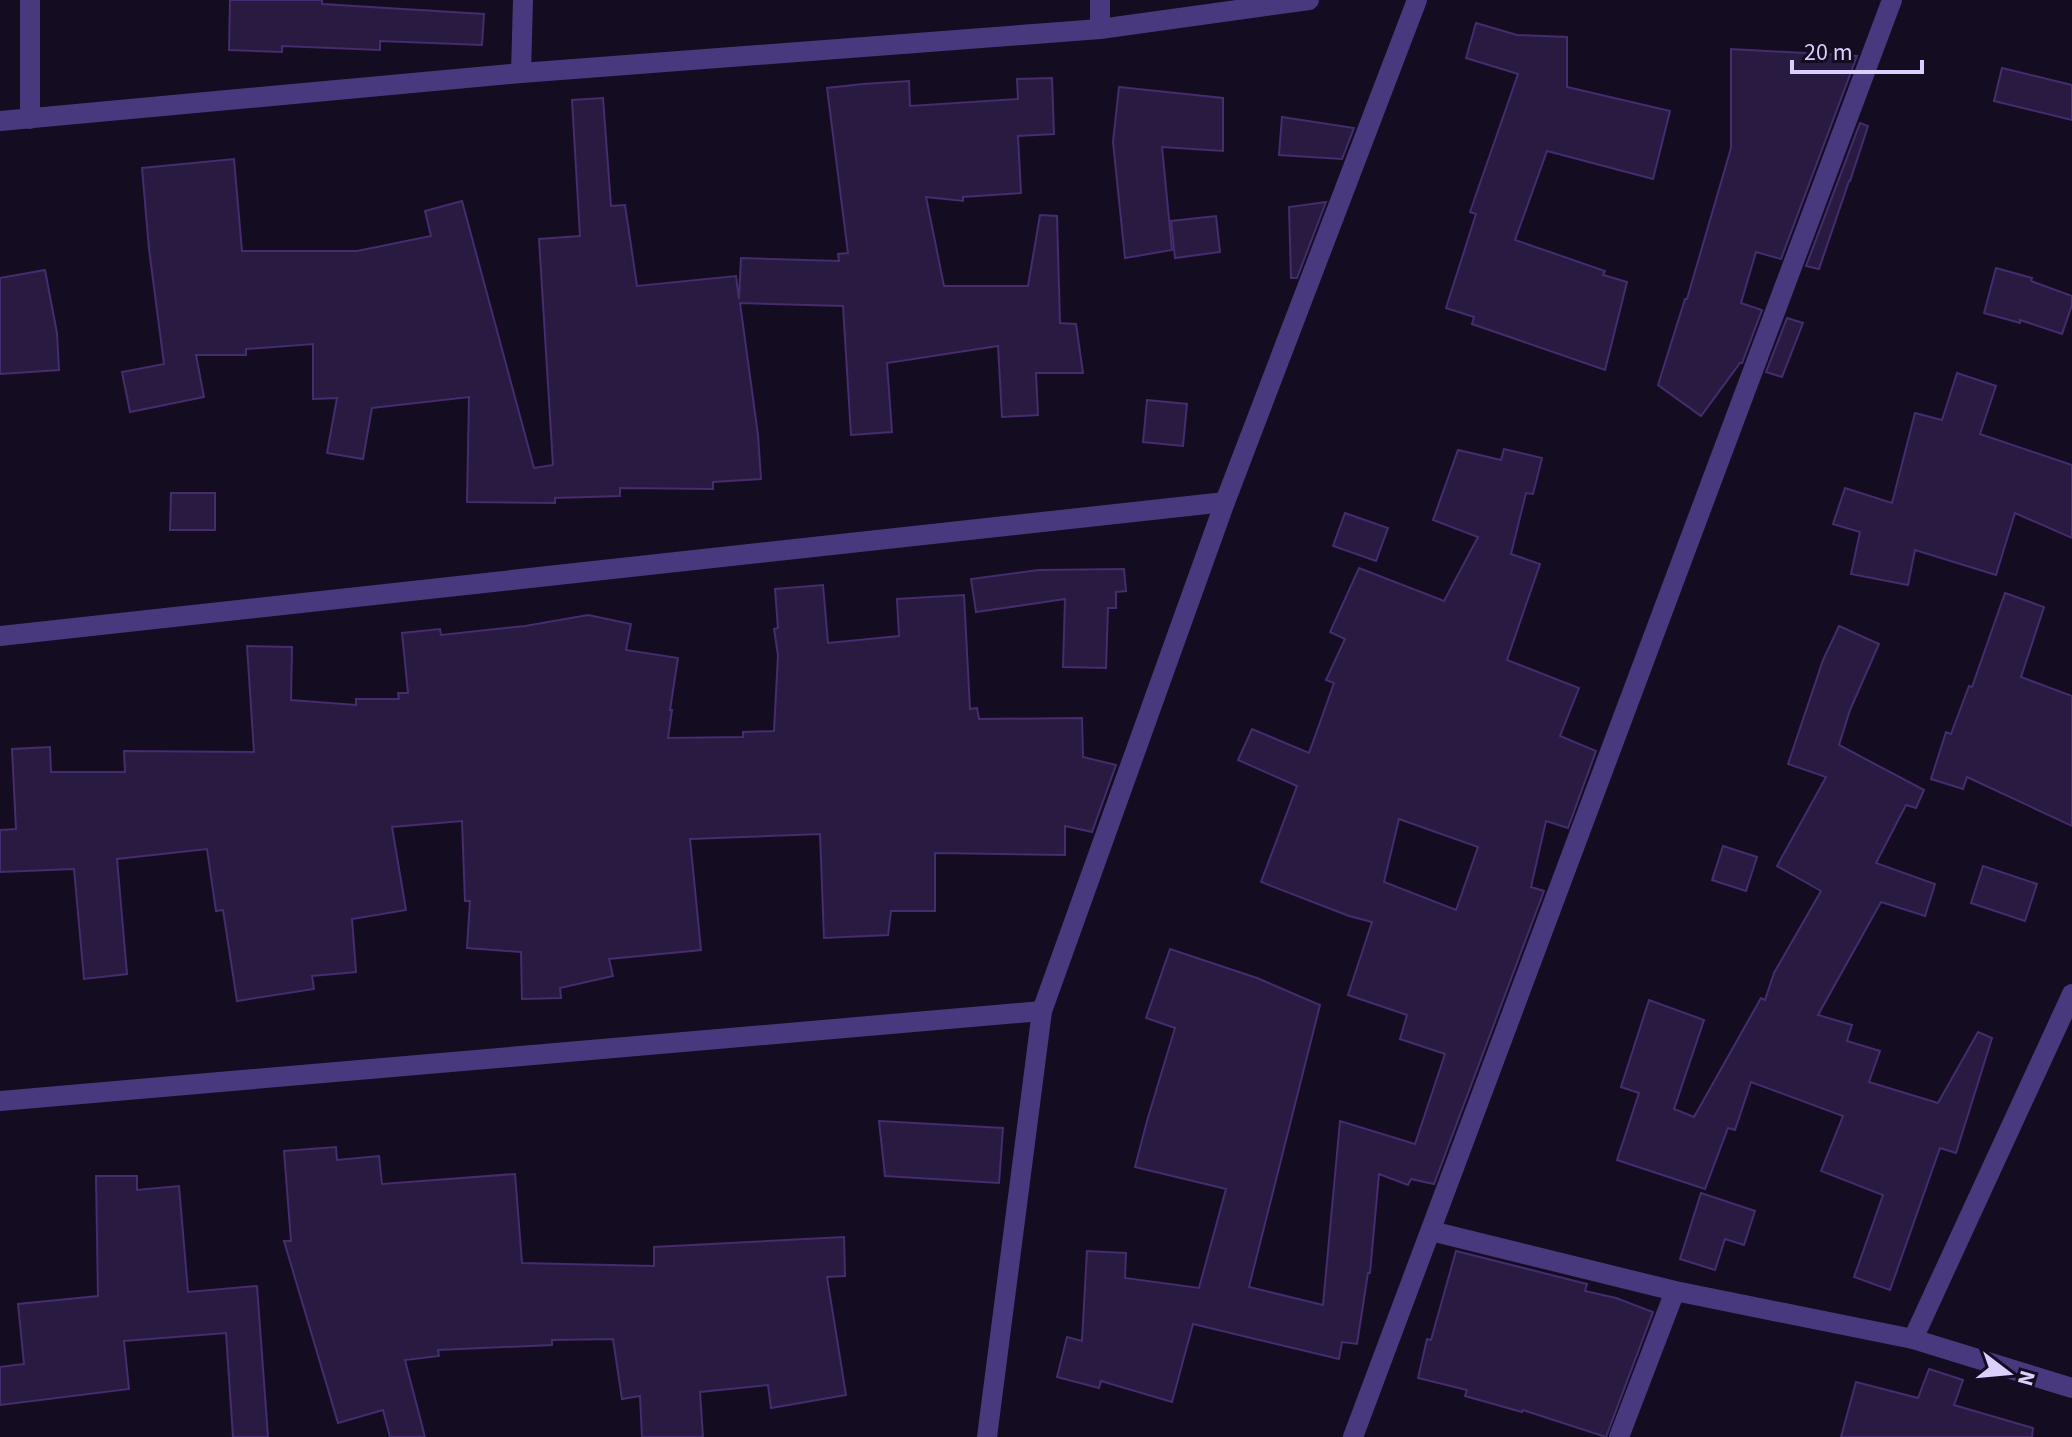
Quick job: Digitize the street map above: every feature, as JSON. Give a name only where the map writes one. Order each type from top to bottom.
[{"type":"street","points":[[30,0],[30,119]]},
{"type":"street","points":[[521,73],[523,0]]},
{"type":"street","points":[[1100,0],[1100,29]]},
{"type":"street","points":[[0,121],[521,73],[1100,29],[1309,0]]},
{"type":"street","points":[[987,1437],[1042,1011],[1225,502],[1417,0]]},
{"type":"street","points":[[1353,1437],[1892,0]]},
{"type":"street","points":[[0,636],[1225,502]]},
{"type":"street","points":[[1913,1339],[2072,994]]},
{"type":"street","points":[[0,1101],[1042,1011]]},
{"type":"street","points":[[1431,1231],[1675,1291],[1913,1339],[2072,1388]]},
{"type":"street","points":[[1619,1437],[1675,1291]]},
{"type":"building","points":[[230,0],[322,0],[322,4],[484,14],[482,45],[380,41],[380,50],[282,46],[282,52],[229,50]]},
{"type":"building","points":[[1476,23],[1517,35],[1567,37],[1567,87],[1670,111],[1653,179],[1547,151],[1515,240],[1605,271],[1603,275],[1627,282],[1605,370],[1472,324],[1474,317],[1446,308],[1476,214],[1470,212],[1518,74],[1466,58]]},
{"type":"building","points":[[1731,49],[1857,56],[1781,259],[1756,252],[1741,303],[1762,310],[1742,363],[1701,416],[1658,385],[1731,148]]},
{"type":"building","points":[[2002,68],[2072,85],[2072,120],[1994,101]]},
{"type":"building","points":[[1052,78],[1054,134],[1018,136],[1021,193],[963,197],[963,201],[926,197],[944,286],[1028,286],[1040,215],[1057,216],[1060,323],[1076,324],[1083,373],[1036,373],[1038,415],[1002,417],[998,346],[887,363],[892,432],[851,435],[843,306],[740,303],[761,479],[713,482],[713,489],[620,488],[620,496],[555,498],[555,503],[467,502],[469,397],[372,408],[363,459],[327,453],[337,398],[313,399],[313,344],[246,349],[246,355],[196,355],[204,397],[130,412],[122,372],[164,364],[142,168],[234,159],[242,251],[357,251],[431,236],[425,211],[462,201],[534,468],[553,465],[539,239],[580,236],[572,100],[603,98],[611,206],[625,205],[637,286],[736,276],[739,299],[741,258],[839,261],[838,254],[848,253],[827,88],[909,81],[910,106],[1018,99],[1017,79]]},
{"type":"building","points":[[1119,87],[1223,98],[1223,151],[1162,147],[1172,250],[1125,258],[1113,142]]},
{"type":"building","points":[[1282,117],[1354,128],[1342,159],[1279,155]]},
{"type":"building","points":[[1860,123],[1868,126],[1819,269],[1806,266]]},
{"type":"building","points":[[1326,202],[1297,278],[1291,278],[1289,207]]},
{"type":"building","points":[[1216,216],[1220,252],[1175,258],[1171,221]]},
{"type":"building","points":[[1996,268],[2032,278],[2031,281],[2072,296],[2062,334],[2020,320],[2020,323],[1984,313]]},
{"type":"building","points":[[45,270],[57,333],[59,370],[0,374],[0,278]]},
{"type":"building","points":[[1787,318],[1803,323],[1782,377],[1766,372]]},
{"type":"building","points":[[1957,373],[1996,386],[1980,434],[2072,465],[2072,538],[2015,513],[1996,575],[1915,550],[1908,585],[1851,574],[1860,532],[1833,524],[1845,488],[1892,503],[1915,413],[1942,420]]},
{"type":"building","points":[[1147,400],[1187,404],[1183,446],[1143,442]]},
{"type":"building","points":[[1504,449],[1542,458],[1533,494],[1526,493],[1511,554],[1540,564],[1507,660],[1579,688],[1560,736],[1596,751],[1568,828],[1546,821],[1531,887],[1544,891],[1434,1184],[1411,1179],[1408,1185],[1379,1174],[1370,1273],[1357,1344],[1342,1342],[1339,1359],[1193,1324],[1172,1402],[1101,1381],[1099,1388],[1057,1377],[1067,1337],[1082,1341],[1087,1251],[1126,1253],[1125,1278],[1199,1288],[1226,1189],[1135,1167],[1175,1028],[1146,1018],[1170,949],[1257,978],[1320,1005],[1249,1287],[1323,1305],[1340,1121],[1415,1144],[1445,1054],[1400,1039],[1407,1015],[1348,995],[1372,922],[1261,882],[1297,786],[1238,760],[1252,729],[1309,753],[1334,683],[1326,680],[1345,639],[1330,632],[1359,568],[1444,601],[1478,537],[1433,520],[1458,450],[1501,460]],"holes":[[[1399,819],[1478,847],[1456,910],[1384,882]]]},
{"type":"building","points":[[171,493],[215,493],[215,530],[170,530]]},
{"type":"building","points":[[1345,513],[1388,528],[1376,561],[1333,546]]},
{"type":"building","points":[[1124,569],[1126,591],[1116,592],[1116,608],[1108,608],[1106,668],[1063,667],[1065,599],[976,612],[971,579],[1039,570]]},
{"type":"building","points":[[823,585],[828,643],[899,636],[897,599],[964,595],[970,709],[977,708],[979,719],[1082,718],[1083,757],[1116,765],[1092,832],[1065,826],[1065,855],[935,853],[935,911],[891,911],[888,935],[824,938],[820,834],[690,839],[701,950],[609,959],[613,976],[560,988],[561,998],[522,999],[521,952],[467,948],[470,901],[465,901],[462,821],[392,827],[406,910],[352,919],[356,972],[312,976],[314,989],[237,1001],[223,910],[216,911],[207,849],[117,859],[127,974],[84,979],[74,869],[0,872],[0,830],[16,829],[12,749],[50,747],[51,772],[125,772],[124,751],[254,752],[247,646],[292,647],[291,700],[356,705],[356,699],[399,699],[398,693],[408,693],[402,633],[440,629],[441,635],[525,626],[588,615],[631,624],[626,650],[678,658],[668,738],[743,737],[743,732],[774,731],[778,655],[774,629],[778,628],[775,589]]},
{"type":"building","points":[[2005,593],[2044,607],[2021,677],[2072,696],[2072,826],[1967,777],[1963,789],[1931,779],[1946,732],[1951,734],[1969,686],[1972,687]]},
{"type":"building","points":[[1839,626],[1879,644],[1850,710],[1839,745],[1924,790],[1916,808],[1906,805],[1876,863],[1935,884],[1925,916],[1881,902],[1818,1015],[1852,1025],[1847,1041],[1880,1051],[1869,1082],[1938,1103],[1978,1032],[1992,1038],[1956,1153],[1940,1148],[1890,1290],[1854,1277],[1883,1195],[1821,1171],[1843,1116],[1751,1082],[1735,1130],[1728,1128],[1705,1189],[1617,1160],[1639,1093],[1621,1087],[1649,1000],[1704,1020],[1674,1109],[1694,1117],[1761,998],[1765,1000],[1774,973],[1821,891],[1777,866],[1826,777],[1788,764],[1823,660]]},
{"type":"building","points":[[1723,846],[1757,857],[1746,891],[1712,880]]},
{"type":"building","points":[[1983,866],[2037,884],[2025,921],[1971,903]]},
{"type":"building","points":[[879,1121],[1003,1128],[999,1183],[885,1176]]},
{"type":"building","points":[[336,1147],[337,1160],[379,1156],[382,1184],[515,1174],[522,1263],[654,1266],[654,1247],[844,1237],[845,1276],[827,1277],[846,1395],[771,1408],[768,1385],[700,1392],[703,1437],[642,1437],[640,1396],[622,1399],[613,1339],[552,1340],[552,1345],[438,1350],[439,1356],[405,1360],[425,1437],[390,1437],[383,1410],[338,1423],[284,1241],[291,1241],[284,1151]]},
{"type":"building","points":[[96,1176],[137,1176],[137,1190],[179,1186],[188,1292],[257,1286],[268,1437],[233,1437],[226,1333],[124,1341],[129,1389],[0,1405],[0,1367],[24,1364],[18,1304],[98,1296]]},
{"type":"building","points":[[1701,1193],[1755,1211],[1744,1245],[1725,1239],[1715,1270],[1680,1259]]},
{"type":"building","points":[[1456,1251],[1587,1284],[1585,1291],[1616,1298],[1653,1312],[1606,1437],[1523,1410],[1465,1396],[1467,1390],[1418,1378],[1427,1339],[1431,1340]]},
{"type":"building","points":[[1929,1369],[1963,1380],[1954,1405],[2033,1428],[2032,1437],[1841,1437],[1856,1382],[1918,1398]]}]
